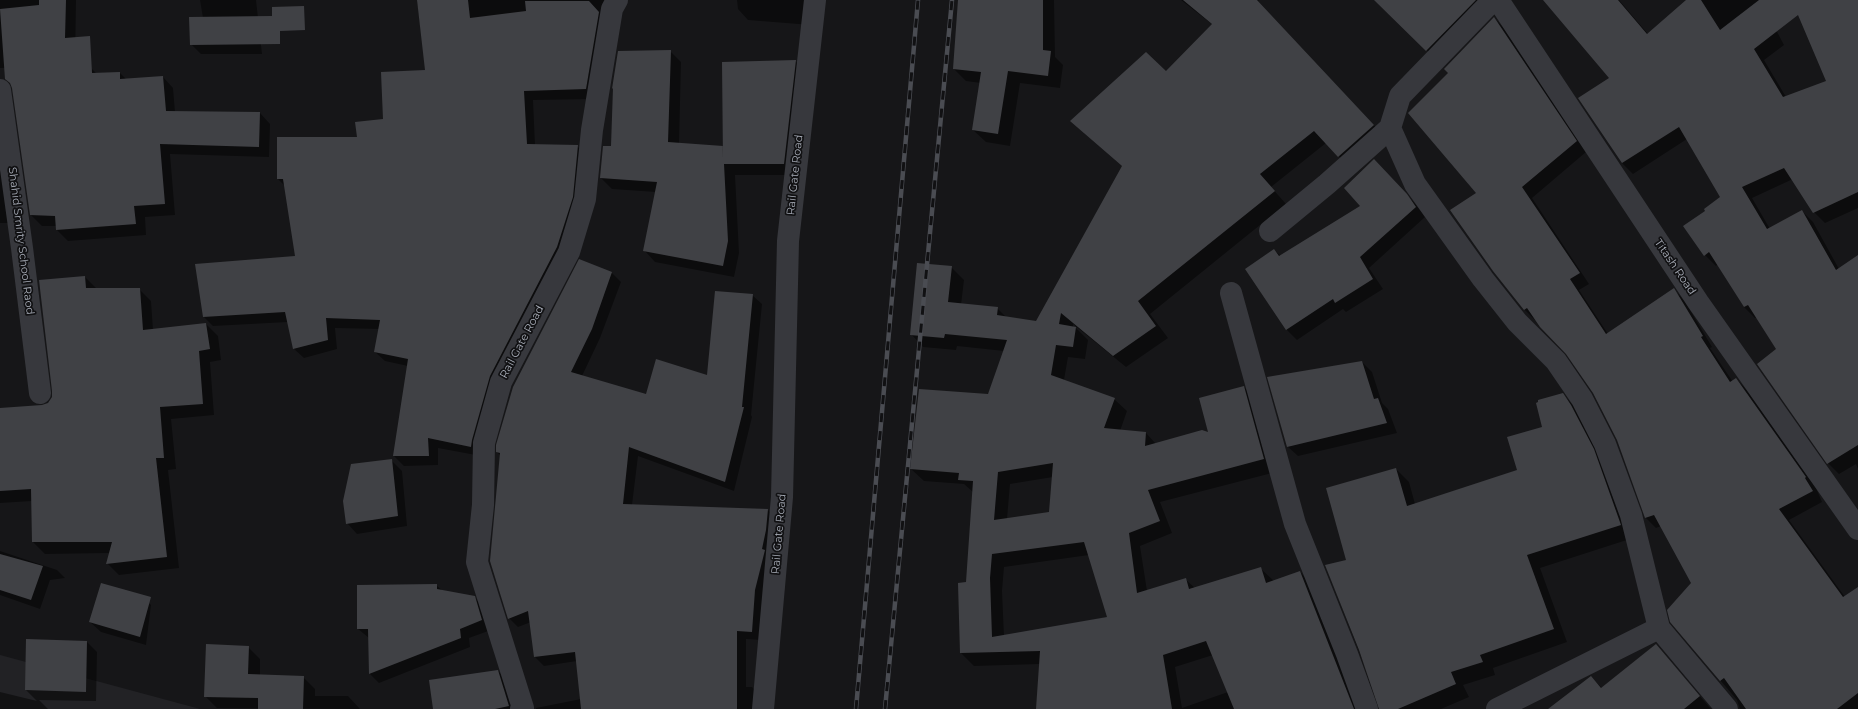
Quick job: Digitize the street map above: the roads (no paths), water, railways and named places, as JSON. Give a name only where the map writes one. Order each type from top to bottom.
[{"type":"street","name":"Rail Gate Road","points":[[521,709],[523,708],[476,562],[483,505],[484,443],[500,382],[569,252],[584,199],[595,115],[612,9],[617,0]]},
{"type":"street","name":"Rail Gate Road","points":[[763,709],[782,497],[788,241],[815,0]]},
{"type":"street","points":[[1270,231],[1390,128],[1400,96],[1493,0]]},
{"type":"street","name":"Titash Road","points":[[1498,0],[1698,302],[1858,529]]},
{"type":"street","name":"Shahid Smrity School Raod","points":[[0,90],[40,393]]},
{"type":"street","points":[[1390,128],[1415,184],[1482,279],[1517,322],[1556,361],[1582,399],[1606,444],[1632,515],[1659,628],[1727,709]]},
{"type":"street","points":[[1231,293],[1295,524],[1347,654],[1367,709]]},
{"type":"street","points":[[1497,709],[1659,628]]},
{"type":"railway","points":[[856,709],[918,0]]},
{"type":"railway","points":[[885,709],[952,0]]}]
